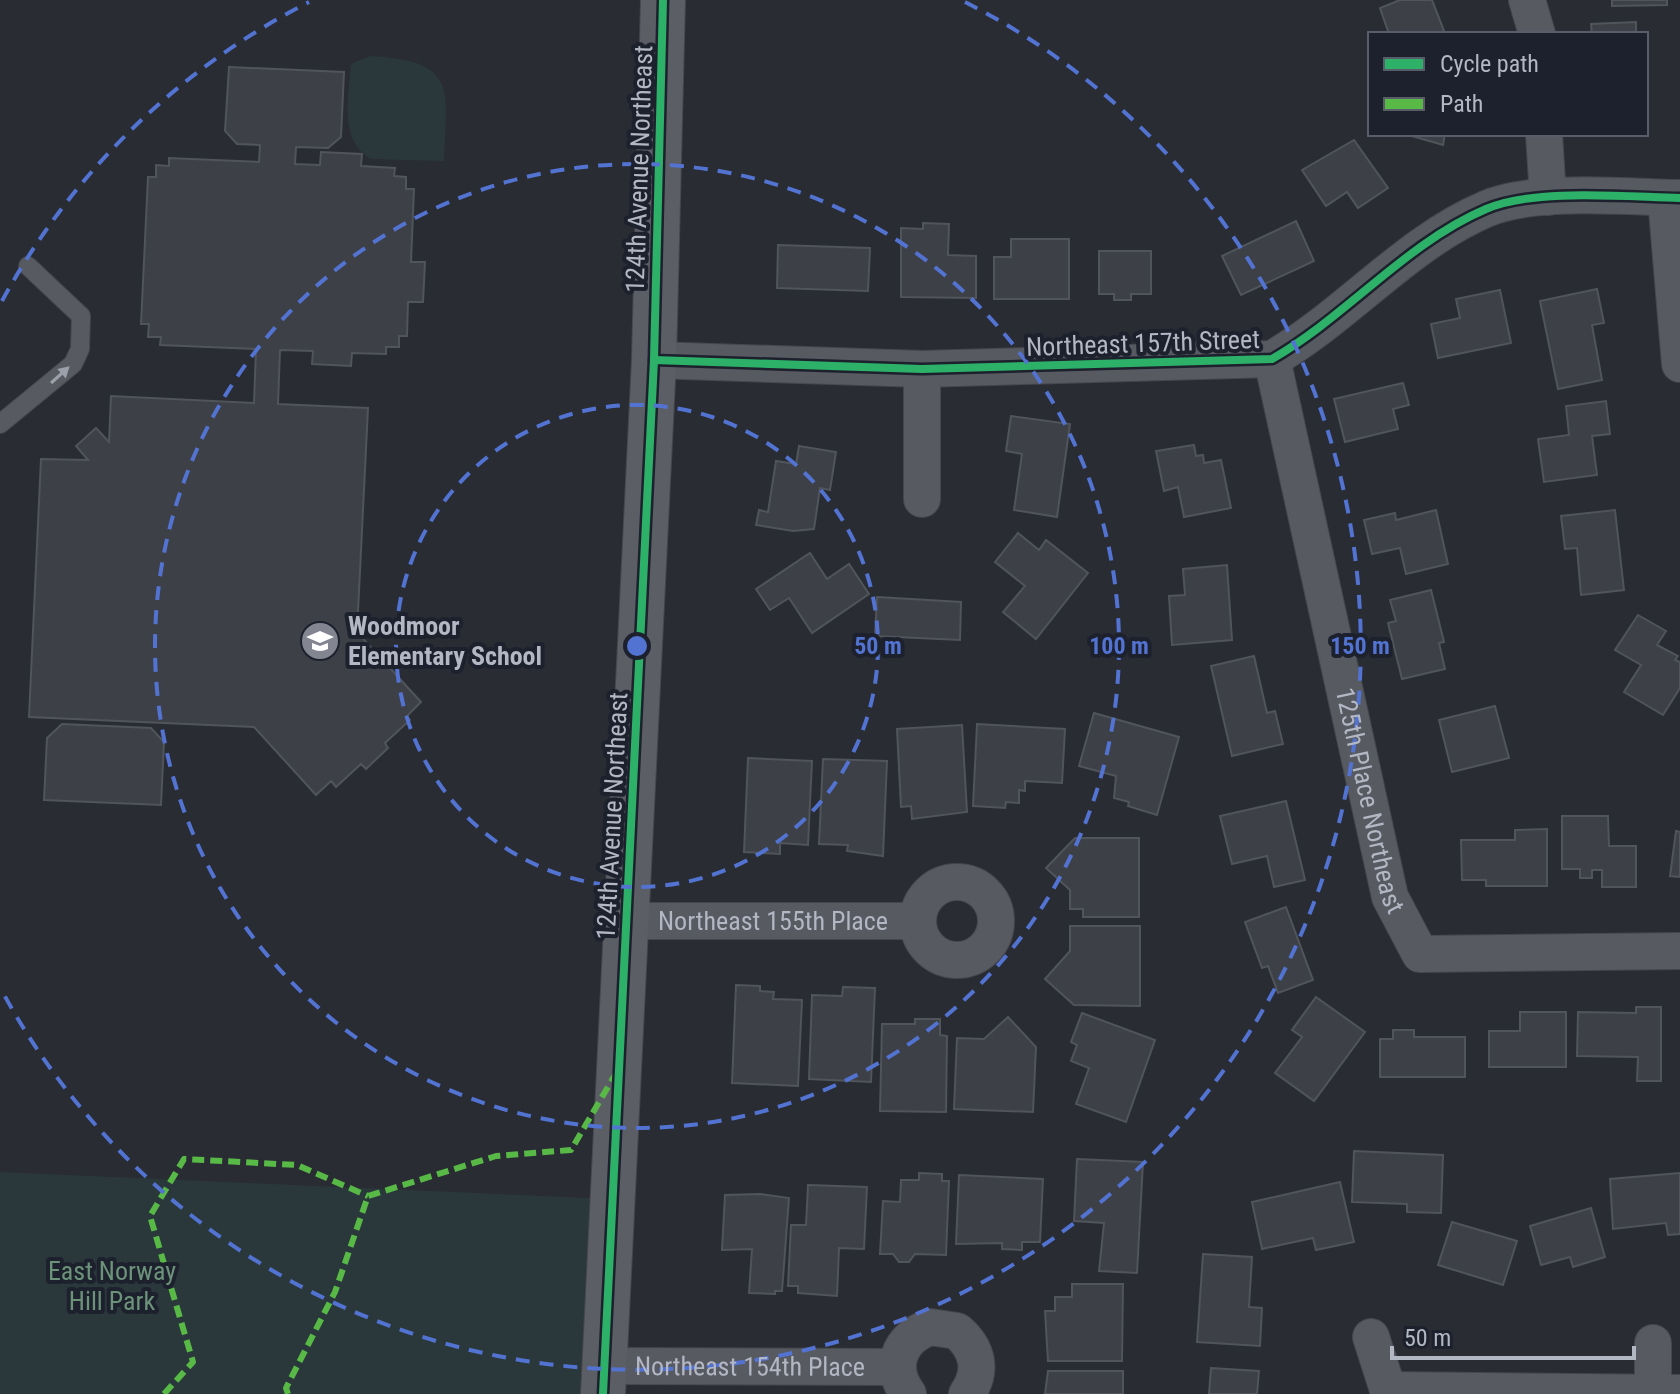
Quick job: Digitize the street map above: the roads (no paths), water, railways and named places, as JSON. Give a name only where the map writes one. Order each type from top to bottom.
[{"type":"street","name":"124th Avenue Northeast","points":[[604,1380],[654,360],[663,0]]},
{"type":"street","points":[[1527,0],[1536,32]]},
{"type":"street","points":[[1544,136],[1548,197]]},
{"type":"street","name":"Northeast 157th Street","points":[[654,360],[922,369],[1272,359],[1303,341],[1441,233],[1488,207],[1548,197],[1673,198]]},
{"type":"street","points":[[1673,198],[1680,364]]},
{"type":"street","name":"125th Place Northeast","points":[[1272,359],[1390,897],[1420,954],[1680,951]]},
{"type":"street","points":[[922,369],[922,499]]},
{"type":"street","name":"Northeast 155th Place","points":[[627,921],[917,921]]},
{"type":"street","name":"Northeast 154th Place","points":[[604,1380],[902,1380],[906,1341],[917,1331],[944,1327],[957,1331],[968,1341],[978,1366],[967,1394]]},
{"type":"street","points":[[1371,1337],[1385,1392],[1667,1393],[1653,1343]]},
{"type":"lane","points":[[0,424],[73,364],[80,349],[81,316],[28,266]]},
{"type":"place","name":"Woodmoor Elementary School","points":[[320,641]]},
{"type":"park label","name":"East Norway Hill Park","points":[[112,1286]]}]
